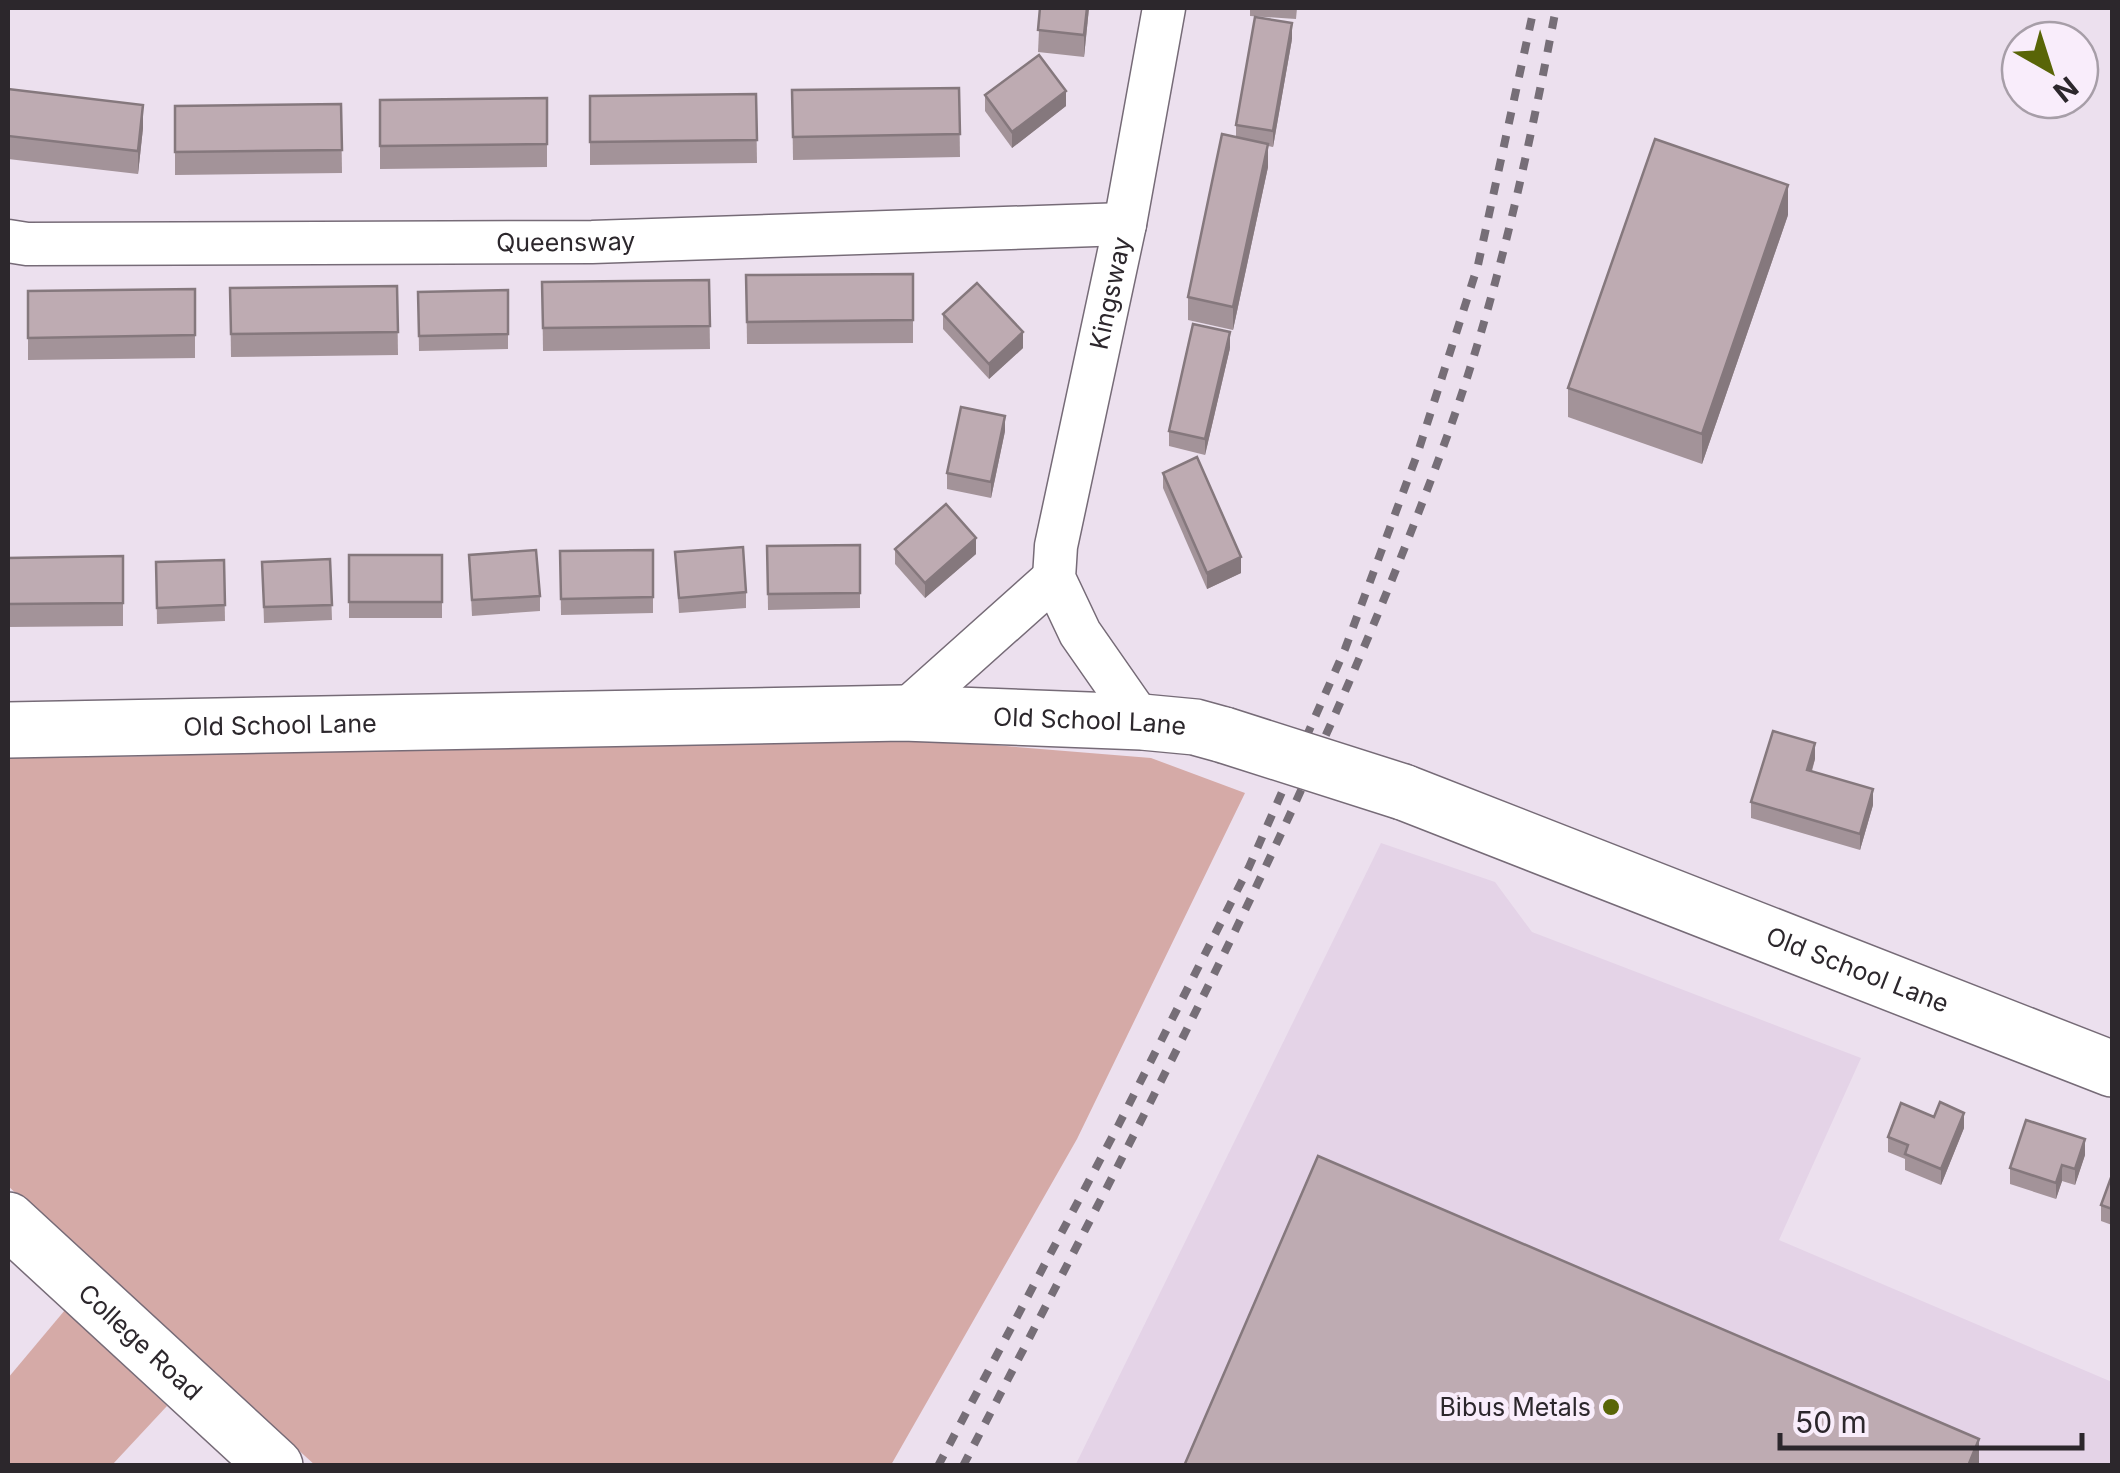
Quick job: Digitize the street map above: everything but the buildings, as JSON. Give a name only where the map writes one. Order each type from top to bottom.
[{"type":"street","name":"Kingsway","points":[[1054,578],[1056,546],[1125,224],[1164,8]]},
{"type":"street","name":"Queensway","points":[[8,242],[592,242],[1125,224]]},
{"type":"street","points":[[903,713],[1054,578],[1080,633],[1142,722]]},
{"type":"street","name":"Old School Lane","points":[[8,730],[903,713],[1194,727],[1404,792],[2112,1069]]},
{"type":"street","name":"College Road","points":[[8,1220],[275,1466]]},
{"type":"shaded area","points":[[896,737],[1151,758],[1245,793],[1077,1139],[891,1465],[316,1466],[8,1186],[8,758],[159,756],[503,741]]},
{"type":"shaded area","points":[[1381,843],[1495,882],[1532,932],[1861,1058],[1779,1240],[2112,1382],[2112,1465],[1075,1466]]},
{"type":"shaded area","points":[[65,1310],[167,1406],[112,1465],[8,1466],[8,1378]]},
{"type":"railway","points":[[938,1466],[1118,1126],[1249,867],[1345,649],[1418,452],[1478,265],[1534,8]]},
{"type":"railway","points":[[963,1466],[1223,956],[1343,696],[1398,565],[1483,327],[1523,168],[1556,8]]},
{"type":"place","name":"Bibus Metals","points":[[1611,1407]]}]
